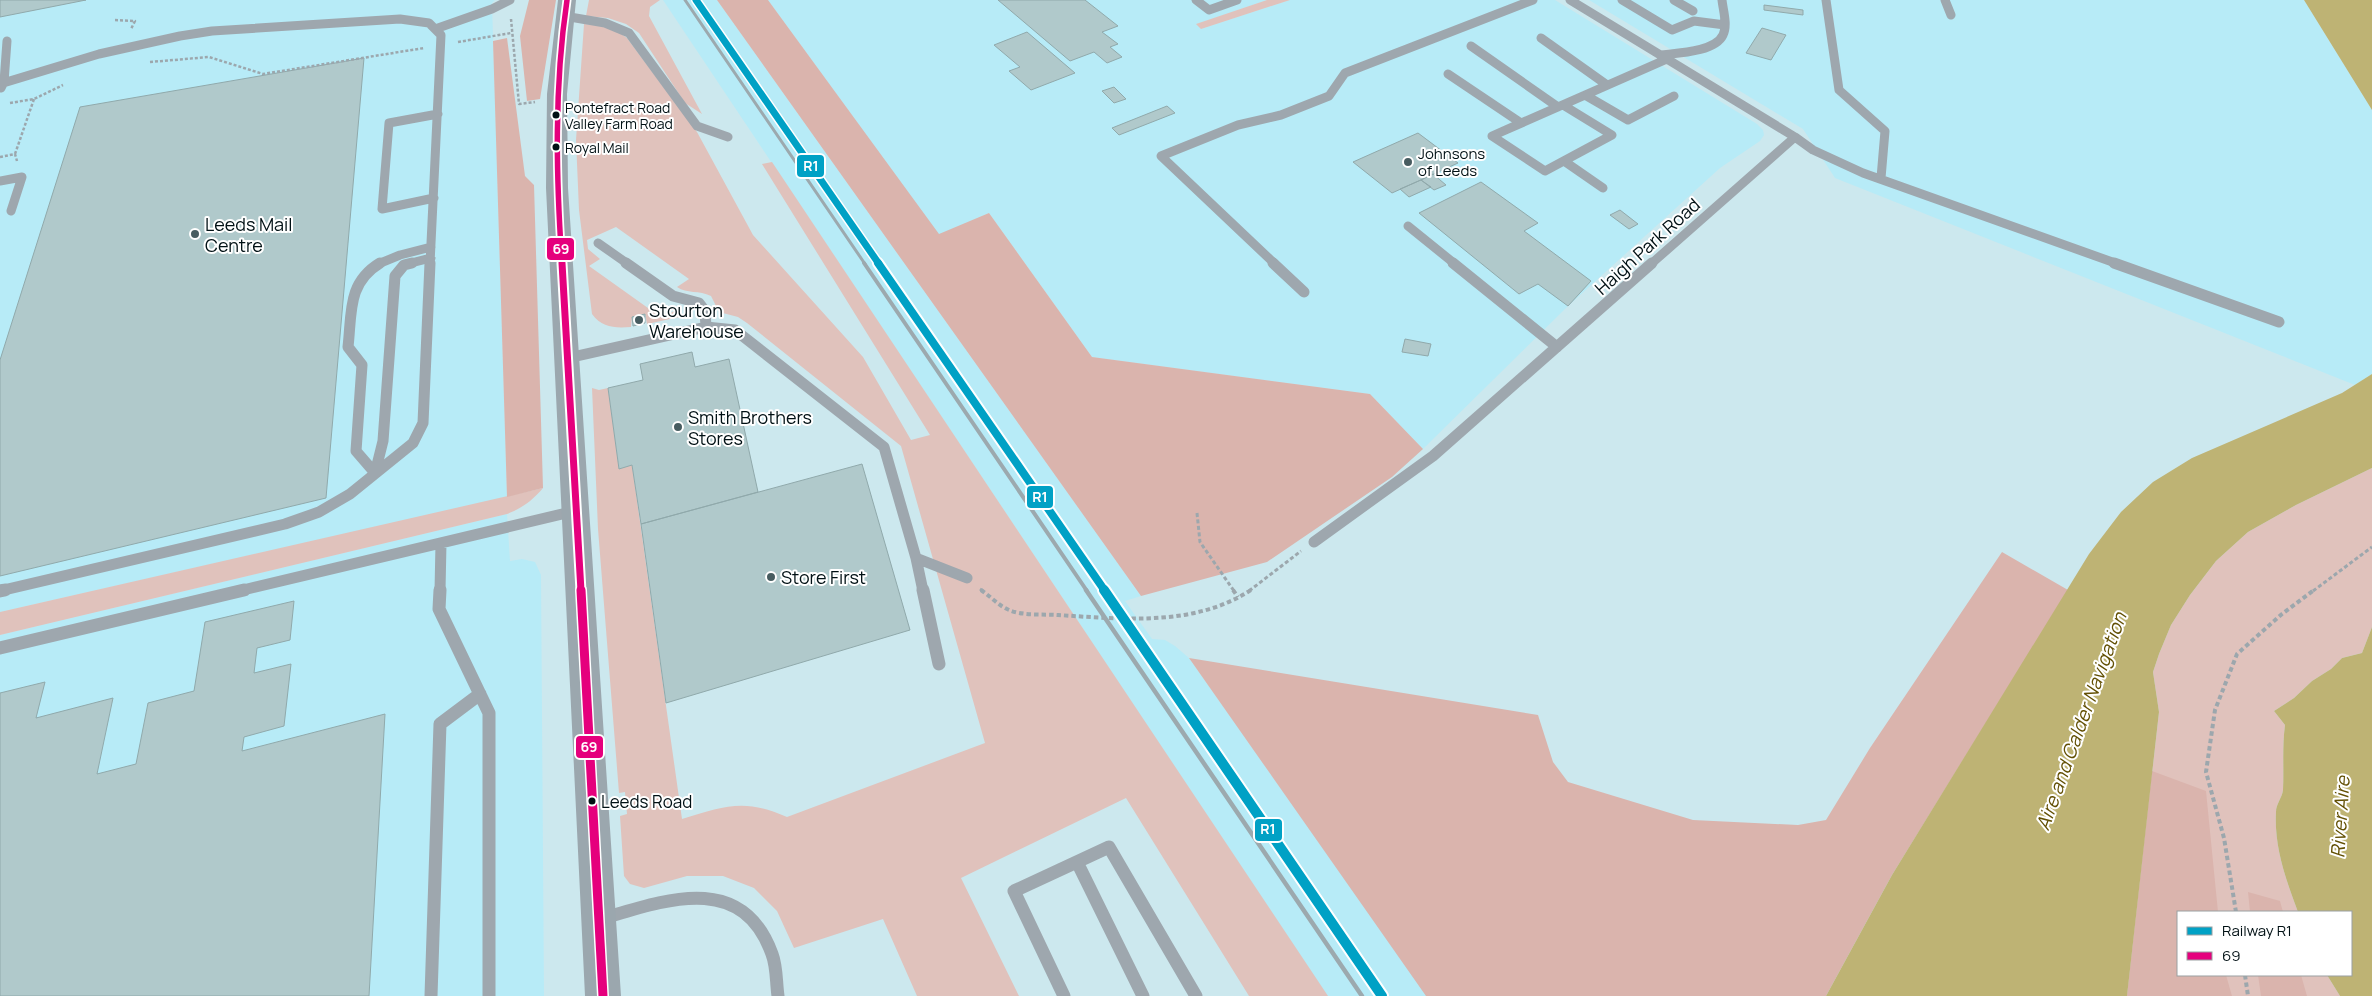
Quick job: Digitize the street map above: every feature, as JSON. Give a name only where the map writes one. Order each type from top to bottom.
[{"type":"main road","points":[[565,8],[555,99],[555,172],[577,510],[603,996]]},
{"type":"lane","points":[[438,28],[492,10],[510,0]]},
{"type":"lane","points":[[1196,0],[1209,10],[1238,0]]},
{"type":"lane","points":[[1304,292],[1161,156],[1238,125],[1281,115],[1329,96],[1345,73],[1533,0]]},
{"type":"lane","points":[[1570,0],[1795,137],[1812,150],[1839,163],[2279,322]]},
{"type":"lane","points":[[1622,0],[1672,30],[1694,21],[1725,25]]},
{"type":"lane","points":[[1674,0],[1693,10]]},
{"type":"lane","points":[[1692,0],[1694,21]]},
{"type":"lane","points":[[1471,46],[1560,106],[1612,135],[1545,171],[1492,136],[1521,123],[1560,106],[1585,95],[1607,85],[1664,57],[1700,50],[1713,45],[1722,38],[1725,25],[1722,0]]},
{"type":"lane","points":[[1826,0],[1839,90],[1885,131],[1881,178]]},
{"type":"lane","points":[[1945,0],[1951,15]]},
{"type":"lane","points":[[565,8],[618,27],[629,33],[697,126],[728,137]]},
{"type":"lane","points":[[0,591],[285,524],[327,507],[350,494],[413,443],[423,423],[441,36],[438,28],[429,22],[400,19],[212,31],[126,47],[1,84],[7,41]]},
{"type":"lane","points":[[1541,38],[1607,85]]},
{"type":"lane","points":[[1448,74],[1521,123]]},
{"type":"lane","points":[[1585,95],[1628,120],[1674,96]]},
{"type":"lane","points":[[434,198],[382,209],[389,122],[438,114]]},
{"type":"lane","name":"Haigh Park Road","points":[[1314,542],[1433,456],[1795,137]]},
{"type":"lane","points":[[1564,161],[1603,188]]},
{"type":"lane","points":[[0,181],[22,177],[11,211]]},
{"type":"lane","points":[[1408,226],[1557,347]]},
{"type":"lane","points":[[598,243],[673,296],[699,302],[706,311],[706,327]]},
{"type":"lane","points":[[375,473],[383,441],[395,276],[404,265],[431,253]]},
{"type":"lane","points":[[375,473],[356,451],[362,365],[348,347],[357,287],[373,268],[385,261],[399,255],[431,253]]},
{"type":"lane","points":[[568,358],[706,327],[735,330],[884,447],[916,558],[938,664]]},
{"type":"lane","points":[[0,648],[577,510]]},
{"type":"lane","points":[[441,543],[439,609],[489,713],[489,996]]},
{"type":"lane","points":[[916,558],[967,578]]},
{"type":"lane","points":[[431,996],[440,724],[480,694]]},
{"type":"lane","points":[[1064,996],[1014,891],[1109,848],[1196,996]]},
{"type":"lane","points":[[1078,862],[1143,996]]},
{"type":"lane","points":[[599,920],[666,900],[694,896],[722,900],[745,912],[762,931],[773,955],[778,996]]},
{"type":"path","points":[[510,0],[511,33],[519,104],[555,99]]},
{"type":"path","points":[[143,63],[209,57],[263,74],[511,33]]},
{"type":"path","points":[[8,103],[34,99],[70,81]]},
{"type":"path","points":[[15,154],[34,99]]},
{"type":"path","points":[[1197,513],[1200,542],[1238,597]]},
{"type":"path","points":[[967,578],[1010,610],[1030,613],[1153,619],[1190,614],[1220,606],[1254,588],[1314,542]]},
{"type":"path","points":[[2236,911],[2224,838],[2206,772],[2215,710],[2237,654],[2282,614],[2372,547]]},
{"type":"path","points":[[2245,976],[2248,996]]},
{"type":"shaded area","points":[[0,0],[495,0],[492,3],[507,497],[0,612]]},
{"type":"shaded area","points":[[529,0],[556,0],[540,99],[527,101],[520,36]]},
{"type":"shaded area","points":[[589,0],[660,0],[650,7],[649,16],[702,114],[685,103],[639,33],[626,24],[608,18],[586,16]]},
{"type":"shaded area","points":[[663,0],[717,0],[1141,596],[1125,601],[1152,639],[1165,640],[1189,658],[1427,996],[1326,996],[1069,664],[1084,630]]},
{"type":"shaded area","points":[[717,0],[768,0],[939,234],[989,213],[1092,357],[1370,394],[1423,449],[1392,477],[1267,562],[1141,596]]},
{"type":"shaded area","points":[[768,0],[1267,0],[1197,24],[1201,29],[1290,0],[1555,0],[1757,124],[1763,130],[1764,135],[1760,141],[1720,168],[1568,306],[1423,449],[1370,394],[1092,357],[989,213],[939,235]]},
{"type":"shaded area","points":[[1267,0],[1290,0],[1201,29],[1196,24]]},
{"type":"shaded area","points":[[1589,0],[2304,0],[2372,110],[2372,374],[2355,385],[1835,178],[1803,129]]},
{"type":"shaded area","points":[[584,24],[607,28],[627,38],[697,132],[753,235],[863,357],[911,440],[930,435],[762,164],[772,162],[1328,996],[1249,996],[1126,798],[961,878],[1019,996],[917,996],[883,919],[794,948],[777,911],[754,888],[723,876],[687,876],[644,888],[630,884],[624,876],[620,816],[627,814],[625,792],[619,793],[598,529],[592,388],[599,390],[608,388],[619,469],[632,465],[682,819],[734,806],[758,807],[787,817],[985,743],[901,446],[747,323],[738,317],[719,312],[711,296],[685,291],[677,287],[689,279],[616,227],[587,240],[588,249],[600,259],[589,266],[662,318],[676,310],[684,316],[647,324],[645,314],[632,317],[631,327],[620,327],[605,325],[592,314],[579,210],[576,140]]},
{"type":"shaded area","points":[[507,38],[525,176],[534,185],[543,488],[507,497],[493,41]]},
{"type":"shaded area","points":[[2372,468],[2372,627],[2362,653],[2342,658],[2331,669],[2312,681],[2294,698],[2274,711],[2285,725],[2283,790],[2276,812],[2277,838],[2285,876],[2298,911],[2177,911],[2177,976],[2328,976],[2340,996],[2127,996],[2159,712],[2153,672],[2159,654],[2171,625],[2190,595],[2216,561],[2248,532],[2296,505]]},
{"type":"shaded area","points":[[543,488],[526,504],[507,514],[0,635],[0,612]]},
{"type":"shaded area","points":[[507,514],[510,561],[522,559],[535,562],[541,575],[544,996],[0,996],[0,635]]},
{"type":"shaded area","points":[[2002,552],[2068,590],[1892,875],[1826,996],[1426,996],[1189,658],[1538,715],[1553,762],[1568,782],[1693,820],[1798,825],[1826,820],[1870,748]]},
{"type":"shaded area","points":[[2152,771],[2206,791],[2218,911],[2177,911],[2177,976],[2226,976],[2232,996],[2127,996]]},
{"type":"shaded area","points":[[2248,892],[2280,901],[2283,911],[2250,911]]},
{"type":"shaded area","points":[[2258,976],[2301,976],[2307,996],[2261,996]]},
{"type":"water","points":[[2304,0],[2372,0],[2372,110]]},
{"type":"water","name":"Aire and Calder Navigation","points":[[2372,374],[2372,468],[2296,505],[2248,532],[2216,561],[2190,595],[2171,625],[2159,654],[2153,672],[2159,712],[2127,996],[1826,996],[1892,875],[2089,554],[2121,512],[2153,482],[2192,458],[2342,393]]},
{"type":"water","name":"River Aire","points":[[2372,627],[2372,996],[2340,996],[2328,976],[2352,976],[2352,911],[2298,911],[2285,876],[2277,838],[2276,812],[2283,790],[2285,725],[2274,711],[2294,698],[2312,681],[2331,669],[2342,658],[2362,653]]},
{"type":"building","points":[[0,0],[86,0],[0,17]]},
{"type":"building","points":[[998,0],[1085,0],[1118,26],[1102,32],[1118,44],[1110,47],[1122,57],[1107,63],[1094,52],[1070,61]]},
{"type":"building","points":[[1764,5],[1803,10],[1803,15],[1764,10]]},
{"type":"building","points":[[1762,28],[1786,35],[1771,60],[1746,53]]},
{"type":"building","points":[[1027,32],[1075,73],[1031,90],[1009,71],[1020,67],[994,45]]},
{"type":"building","name":"Leeds Mail Centre","points":[[364,58],[326,498],[0,576],[0,360],[80,107]]},
{"type":"building","points":[[1114,87],[1126,99],[1114,103],[1102,91]]},
{"type":"building","points":[[1167,106],[1175,113],[1119,135],[1112,128]]},
{"type":"building","points":[[1418,133],[1458,163],[1392,193],[1353,162]]},
{"type":"building","points":[[1433,174],[1446,185],[1434,190],[1421,180]]},
{"type":"building","points":[[1421,180],[1431,187],[1409,197],[1400,189]]},
{"type":"building","points":[[1481,182],[1538,223],[1524,231],[1591,281],[1568,306],[1538,284],[1519,294],[1419,213]]},
{"type":"building","points":[[1620,210],[1638,224],[1629,229],[1610,215]]},
{"type":"building","name":"Stourton Warehouse","points":[[645,314],[645,323],[633,326],[632,317]]},
{"type":"building","points":[[1405,339],[1431,344],[1428,356],[1402,352]]},
{"type":"building","name":"Smith Brothers Stores","points":[[692,352],[695,367],[729,359],[758,492],[641,524],[632,465],[619,469],[608,388],[643,380],[640,364]]},
{"type":"building","name":"Store First","points":[[862,464],[910,630],[666,703],[641,524]]},
{"type":"building","points":[[294,601],[290,640],[257,648],[254,673],[291,664],[284,726],[244,737],[242,751],[385,714],[369,996],[0,996],[0,693],[45,682],[36,718],[113,698],[97,774],[136,764],[148,703],[194,691],[205,622]]},
{"type":"railway","points":[[685,0],[865,264]]},
{"type":"railway","points":[[864,263],[1087,591]]},
{"type":"railway","points":[[1086,590],[1362,996]]},
{"type":"rail line","name":"R1","points":[[696,0],[1382,996]]},
{"type":"transit line","name":"69","points":[[567,0],[560,47],[557,94],[557,188],[603,996]]},
{"type":"place","name":"Pontefract Road Valley Farm Road","points":[[556,115]]},
{"type":"place","name":"Royal Mail","points":[[556,147]]},
{"type":"place","name":"Johnsons of Leeds","points":[[1408,162]]},
{"type":"place","name":"Leeds Mail Centre","points":[[195,234]]},
{"type":"place","name":"Stourton Warehouse","points":[[639,320]]},
{"type":"place","name":"Smith Brothers Stores","points":[[678,427]]},
{"type":"place","name":"Store First","points":[[771,577]]},
{"type":"place","name":"Leeds Road","points":[[592,801]]}]
